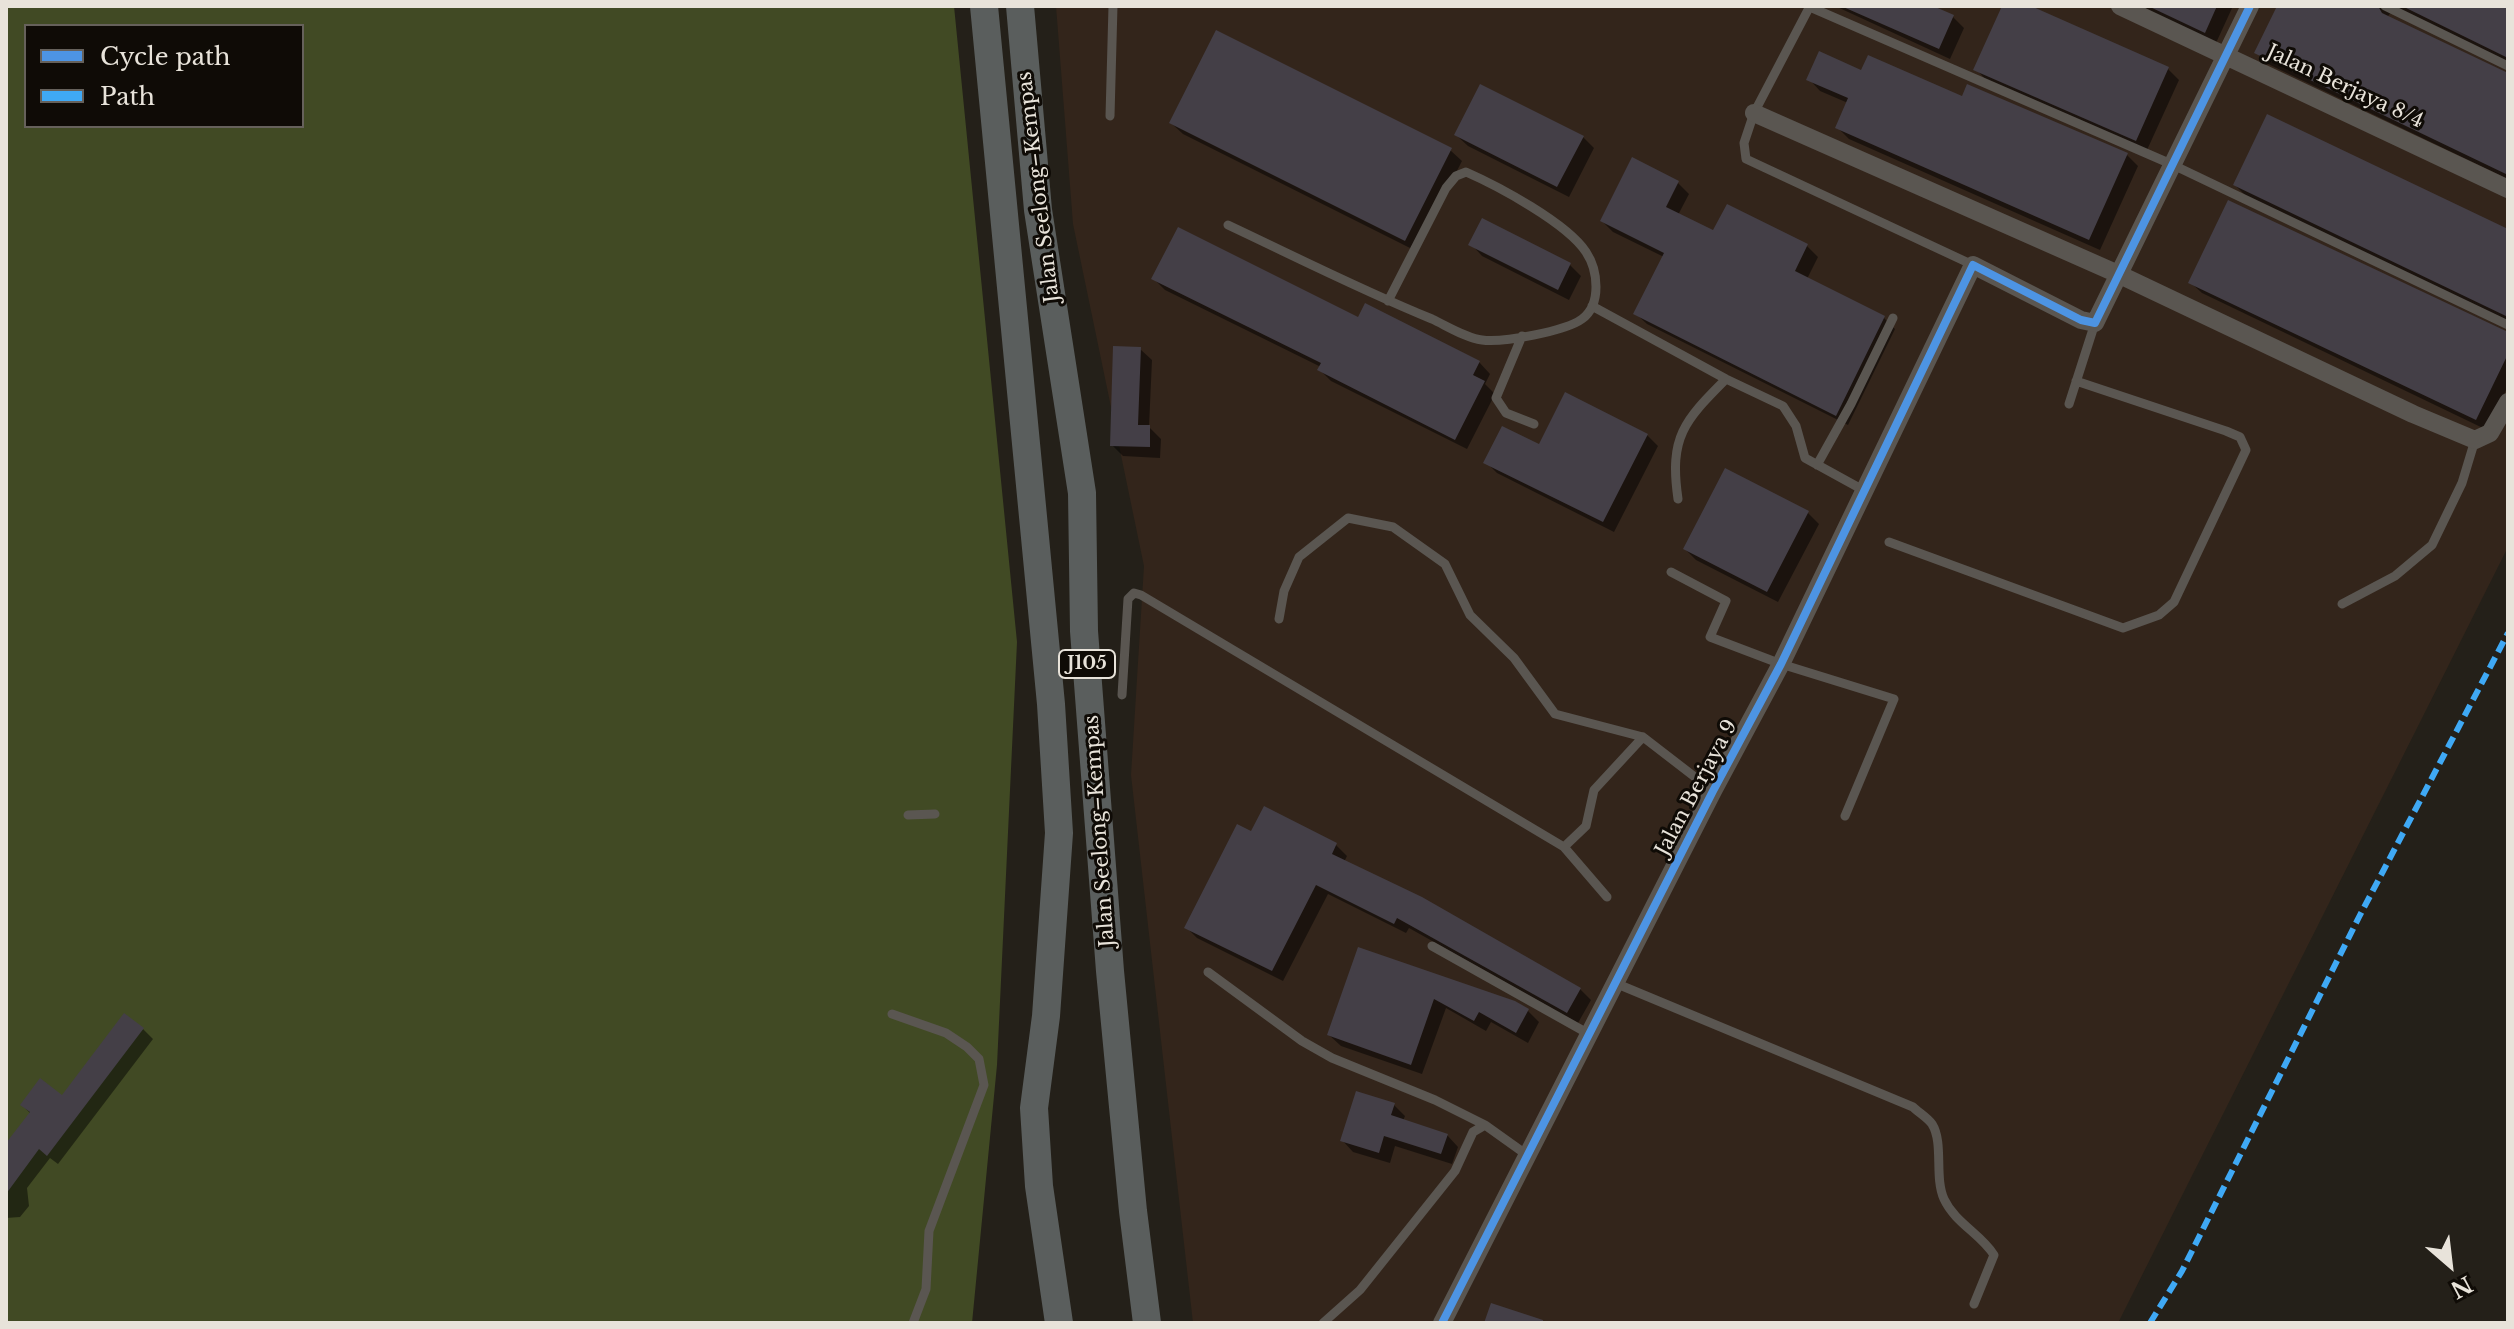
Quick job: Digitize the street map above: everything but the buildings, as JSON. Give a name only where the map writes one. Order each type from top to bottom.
[{"type":"main road","name":"Jalan Seelong–Kempas","points":[[984,6],[1051,704],[1059,833],[1046,1016],[1034,1108],[1039,1186],[1059,1323]]},
{"type":"main road","name":"Jalan Seelong–Kempas","points":[[1020,6],[1038,210],[1082,493],[1084,631],[1110,971],[1147,1323]]},
{"type":"street","name":"Jalan Berjaya 8/4","points":[[2120,6],[2508,189]]},
{"type":"street","points":[[1973,265],[2081,320],[2095,323],[2250,6]]},
{"type":"street","points":[[1754,113],[2118,274],[2413,414],[2475,440],[2490,433],[2508,402]]},
{"type":"street","name":"Jalan Berjaya 9","points":[[1442,1323],[1781,664],[1973,265]]},
{"type":"lane","points":[[1110,116],[1113,6]]},
{"type":"lane","points":[[1973,265],[1746,159],[1744,143],[1754,113],[1810,6],[2171,164],[2508,325]]},
{"type":"lane","points":[[2385,6],[2508,66]]},
{"type":"lane","points":[[1228,225],[1388,301],[1482,340],[1537,335],[1583,318],[1592,306],[1597,279],[1586,252],[1557,225],[1491,183],[1466,172],[1456,176],[1446,188],[1388,301]]},
{"type":"lane","points":[[1592,306],[1726,379],[1783,406],[1796,426],[1805,458],[1865,491]]},
{"type":"lane","points":[[1817,465],[1893,318]]},
{"type":"lane","points":[[2069,404],[2095,323]]},
{"type":"lane","points":[[1522,336],[1496,398],[1506,413],[1534,424]]},
{"type":"lane","points":[[1678,499],[1673,469],[1688,418],[1726,379]]},
{"type":"lane","points":[[1889,542],[2123,628],[2159,615],[2174,602],[2246,450],[2240,437],[2226,431],[2076,381]]},
{"type":"lane","points":[[2342,604],[2395,576],[2432,545],[2462,483],[2475,440]]},
{"type":"lane","points":[[1279,619],[1284,591],[1299,557],[1348,518],[1393,527],[1445,564],[1470,615],[1514,658],[1555,714],[1643,737],[1713,791]]},
{"type":"lane","points":[[1671,572],[1726,601],[1710,637],[1781,664],[1894,699],[1845,816]]},
{"type":"lane","points":[[1122,695],[1128,599],[1134,593],[1564,847],[1607,897]]},
{"type":"lane","points":[[1564,847],[1586,826],[1594,790],[1643,737]]},
{"type":"lane","points":[[908,815],[935,814]]},
{"type":"lane","points":[[1432,946],[1589,1034]]},
{"type":"lane","points":[[1208,972],[1302,1041],[1332,1058],[1435,1100],[1485,1125],[1527,1155]]},
{"type":"lane","points":[[1615,983],[1913,1107],[1932,1124],[1938,1178],[1945,1201],[1964,1226],[1985,1241],[1994,1255],[1974,1304]]},
{"type":"lane","points":[[892,1014],[946,1033],[967,1047],[979,1059],[984,1085],[929,1231],[926,1289],[913,1323]]},
{"type":"lane","points":[[1323,1323],[1360,1290],[1455,1171],[1473,1132],[1485,1125]]},
{"type":"shaded area","points":[[1056,6],[2508,6],[2508,547],[2118,1323],[1193,1323],[1131,775],[1144,566],[1073,224]]},
{"type":"green space","points":[[6,6],[954,6],[1017,642],[997,1065],[972,1323],[6,1323]]},
{"type":"marked path","points":[[2150,1323],[2182,1271],[2359,917],[2508,633]]},
{"type":"cycle path","points":[[1442,1323],[1781,664],[1973,265],[2081,320],[2095,323],[2250,6]]}]
